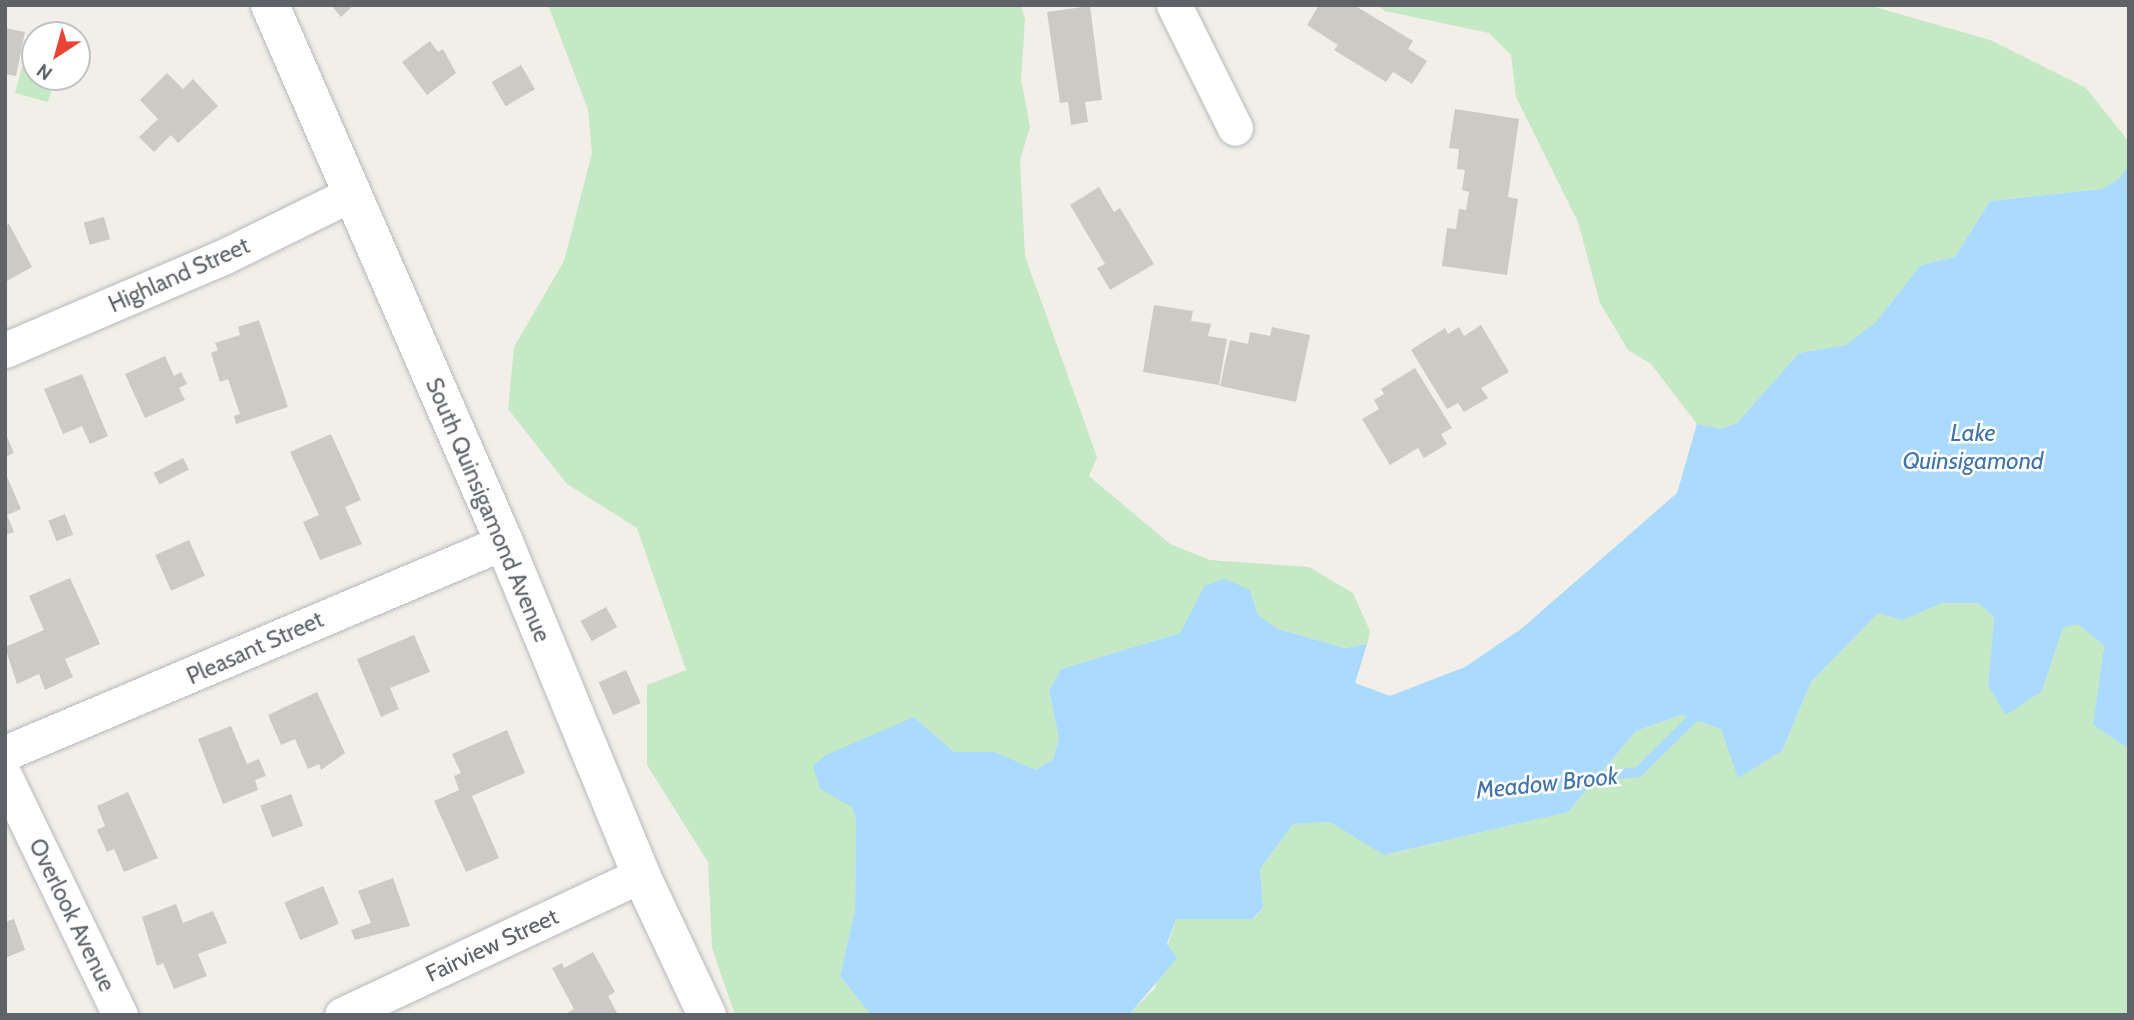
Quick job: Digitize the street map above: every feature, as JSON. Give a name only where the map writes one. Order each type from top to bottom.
[{"type":"main road","name":"South Quinsigamond Avenue","points":[[270,5],[504,542],[641,875],[707,1015]]},
{"type":"street","points":[[1174,5],[1235,128]]},
{"type":"street","name":"Highland Street","points":[[5,351],[223,257],[351,194]]},
{"type":"street","name":"Pleasant Street","points":[[5,753],[504,542]]},
{"type":"street","name":"Overlook Avenue","points":[[5,777],[120,1015]]},
{"type":"street","name":"Fairview Street","points":[[342,1015],[641,875]]},
{"type":"green space","points":[[548,5],[1021,5],[1025,19],[1021,79],[1030,127],[1020,160],[1025,256],[1097,457],[1089,476],[1170,544],[1210,560],[1309,567],[1353,593],[1370,631],[1367,644],[1345,648],[1278,629],[1258,615],[1250,590],[1205,586],[1180,633],[1061,669],[1049,690],[1059,739],[1053,759],[1036,770],[995,752],[954,752],[914,717],[852,807],[856,821],[855,910],[840,976],[871,1015],[735,1015],[712,948],[708,862],[647,765],[647,685],[686,670],[637,528],[567,484],[508,409],[514,347],[564,261],[592,153],[588,109]]},
{"type":"green space","points":[[1377,5],[1868,5],[1990,40],[2086,88],[2129,142],[2129,165],[2120,178],[2102,189],[1990,201],[1955,257],[1921,265],[1875,323],[1847,345],[1799,353],[1737,423],[1721,429],[1697,424],[1651,364],[1628,350],[1600,303],[1578,222],[1516,97],[1511,55],[1489,33],[1385,11]]},
{"type":"green space","points":[[21,71],[21,91],[51,91],[48,102],[15,93]]},
{"type":"green space","points":[[1942,603],[1978,603],[1994,617],[1988,686],[2042,691],[2063,628],[2078,624],[2104,646],[2093,725],[2129,749],[2129,1015],[1129,1015],[1155,988],[1176,919],[1254,919],[1263,907],[1260,869],[1293,824],[1330,822],[1385,855],[1568,812],[1636,731],[1681,715],[1721,729],[1738,777],[1782,751],[1811,682],[1878,613],[1903,620]]},
{"type":"water","name":"Lake Quinsigamond","points":[[2129,165],[2129,749],[2093,725],[2104,646],[2078,624],[2063,628],[2042,691],[2006,715],[1988,686],[1994,617],[1978,603],[1942,603],[1903,620],[1878,613],[1811,682],[1782,751],[1738,778],[1721,729],[1681,715],[1636,731],[1568,812],[1384,855],[1330,822],[1293,824],[1260,869],[1263,907],[1253,919],[1176,919],[1167,944],[1177,958],[1129,1015],[871,1015],[840,976],[855,910],[856,821],[852,807],[820,789],[813,766],[826,755],[914,717],[954,752],[995,752],[1036,770],[1053,759],[1059,739],[1049,690],[1061,669],[1180,633],[1205,585],[1225,579],[1250,590],[1258,615],[1278,629],[1345,648],[1367,644],[1355,683],[1390,696],[1465,667],[1521,629],[1677,493],[1697,424],[1721,429],[1737,423],[1799,353],[1846,345],[1875,323],[1921,265],[1955,257],[1990,201],[2102,189],[2120,178]]},
{"type":"building","points":[[331,5],[354,5],[341,17]]},
{"type":"building","points":[[1319,5],[1354,5],[1413,41],[1408,49],[1427,61],[1412,84],[1393,72],[1386,82],[1334,50],[1338,45],[1307,25]]},
{"type":"building","points":[[1090,6],[1102,100],[1085,102],[1088,122],[1071,125],[1068,102],[1060,103],[1047,12]]},
{"type":"building","points":[[5,28],[21,31],[21,52],[16,76],[5,74]]},
{"type":"building","points":[[430,41],[438,52],[443,49],[456,73],[427,95],[402,62]]},
{"type":"building","points":[[521,65],[535,89],[506,106],[492,82]]},
{"type":"building","points":[[167,73],[183,89],[193,79],[218,106],[178,143],[171,135],[154,152],[139,137],[158,119],[140,100]]},
{"type":"building","points":[[1455,109],[1519,119],[1508,197],[1518,199],[1507,275],[1442,266],[1447,228],[1456,229],[1459,209],[1466,210],[1469,192],[1462,190],[1465,170],[1457,169],[1459,149],[1449,148]]},
{"type":"building","points":[[1099,187],[1114,212],[1120,208],[1154,264],[1110,290],[1097,268],[1105,264],[1070,205]]},
{"type":"building","points":[[104,217],[110,239],[90,245],[84,222]]},
{"type":"building","points":[[9,224],[32,267],[5,282],[5,226]]},
{"type":"building","points":[[1154,305],[1193,311],[1191,321],[1211,324],[1208,336],[1227,339],[1219,385],[1143,372]]},
{"type":"building","points":[[259,320],[288,407],[236,424],[234,416],[240,414],[228,379],[220,382],[211,353],[218,350],[215,343],[240,335],[238,327]]},
{"type":"building","points":[[1481,325],[1509,372],[1481,388],[1488,398],[1464,412],[1458,403],[1447,409],[1411,350],[1445,328],[1448,334],[1459,327],[1464,336]]},
{"type":"building","points":[[1272,327],[1310,335],[1296,402],[1220,386],[1230,340],[1248,344],[1250,332],[1270,336]]},
{"type":"building","points":[[165,356],[174,376],[181,372],[187,384],[179,388],[185,400],[145,418],[125,374]]},
{"type":"building","points":[[1415,368],[1452,428],[1441,434],[1447,444],[1424,458],[1418,448],[1390,465],[1362,419],[1379,409],[1374,400],[1384,394],[1381,389]]},
{"type":"building","points":[[82,374],[108,436],[90,444],[82,426],[63,434],[44,389]]},
{"type":"building","points":[[5,432],[14,453],[5,457]]},
{"type":"building","points":[[331,434],[361,500],[345,507],[362,544],[320,560],[303,522],[319,515],[290,452]]},
{"type":"building","points":[[183,458],[189,470],[159,485],[154,473]]},
{"type":"building","points":[[5,472],[21,509],[7,515],[14,532],[5,535]]},
{"type":"building","points":[[65,514],[73,534],[57,541],[48,521]]},
{"type":"building","points":[[189,540],[205,576],[171,591],[155,555]]},
{"type":"building","points":[[70,578],[100,644],[65,659],[73,677],[45,690],[39,674],[17,684],[5,647],[44,630],[29,596]]},
{"type":"building","points":[[606,607],[617,627],[592,641],[581,621]]},
{"type":"building","points":[[414,635],[430,672],[390,688],[399,709],[381,717],[357,659]]},
{"type":"building","points":[[626,670],[641,703],[613,715],[599,682]]},
{"type":"building","points":[[317,692],[345,753],[321,770],[319,764],[308,769],[295,739],[281,745],[268,715]]},
{"type":"building","points":[[231,726],[247,764],[259,759],[266,776],[255,780],[258,790],[223,804],[198,739]]},
{"type":"building","points":[[507,730],[525,773],[472,796],[499,858],[466,872],[434,801],[459,790],[454,776],[461,773],[452,754]]},
{"type":"building","points":[[128,792],[158,858],[124,872],[114,849],[107,852],[97,830],[105,826],[97,806]]},
{"type":"building","points":[[291,794],[303,826],[272,838],[260,806]]},
{"type":"building","points":[[393,878],[410,926],[355,940],[351,930],[371,923],[358,891]]},
{"type":"building","points":[[323,886],[339,924],[300,940],[284,902]]},
{"type":"building","points":[[176,904],[183,923],[213,911],[227,943],[198,954],[207,976],[174,989],[163,963],[157,966],[142,917]]},
{"type":"building","points":[[14,919],[25,950],[5,958],[5,922]]},
{"type":"building","points":[[593,952],[615,992],[608,996],[618,1015],[564,1015],[574,1009],[552,968],[562,963],[564,968]]},
{"type":"waterway","name":"Meadow Brook","points":[[1588,778],[1638,772],[1701,710]]}]
